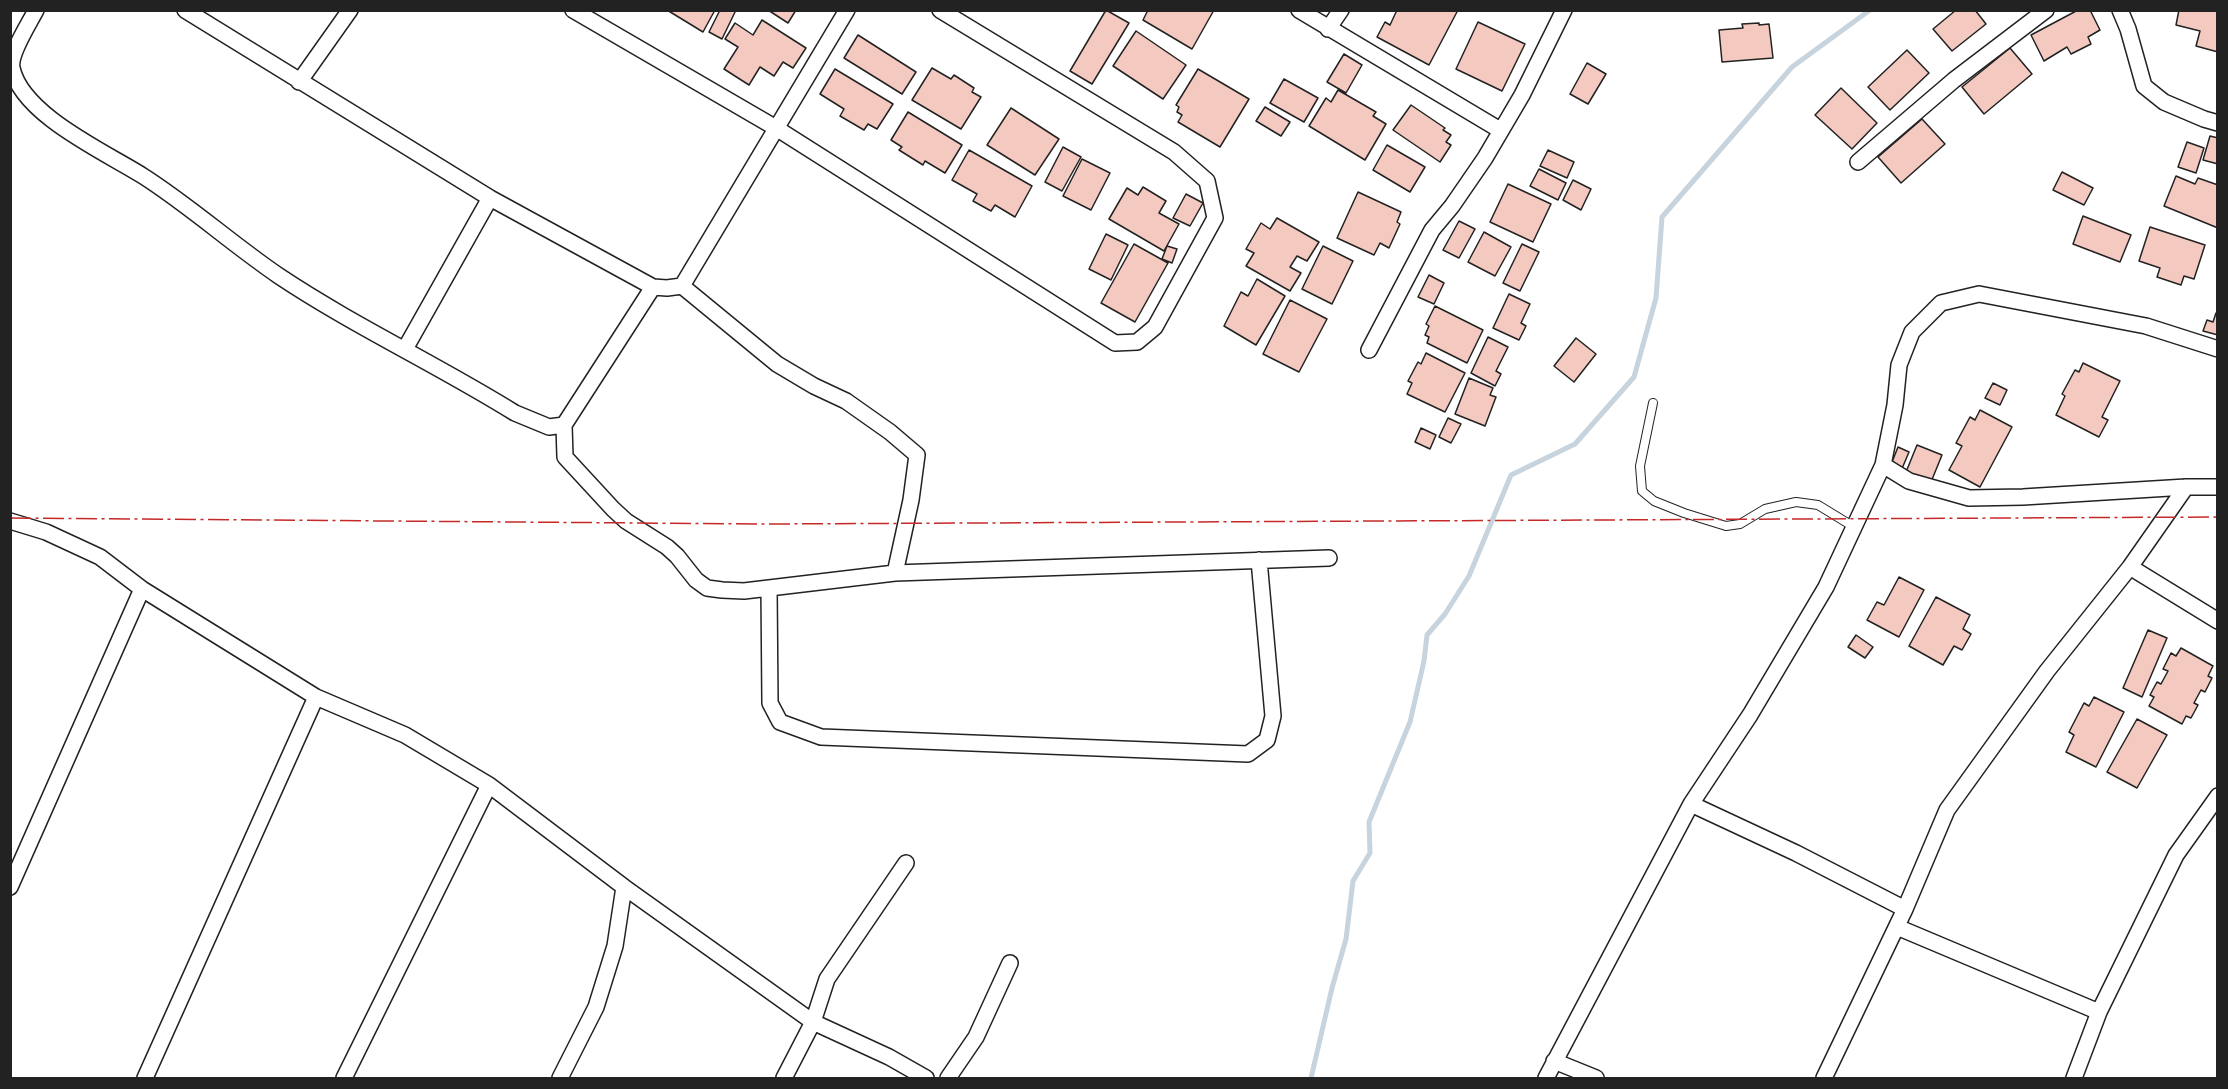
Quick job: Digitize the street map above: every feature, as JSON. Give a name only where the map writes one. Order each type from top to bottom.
[{"type":"street","points":[[36,10],[14,52],[11,67],[21,89],[50,118],[68,132],[142,176],[213,225],[280,276],[515,413],[549,427],[564,425]]},
{"type":"street","points":[[185,10],[490,198],[653,287],[682,286],[777,364],[814,386],[846,401],[890,432],[917,454],[911,500],[896,573]]},
{"type":"street","points":[[299,82],[350,10]]},
{"type":"street","points":[[573,10],[776,128],[1115,343],[1137,342],[1155,327],[1215,218],[1207,181],[1174,152],[940,10]]},
{"type":"street","points":[[682,286],[847,10]]},
{"type":"street","points":[[1299,10],[1500,130]]},
{"type":"street","points":[[1328,29],[1341,10]]},
{"type":"street","points":[[1369,350],[1432,230],[1471,180],[1522,95],[1563,10]]},
{"type":"street","points":[[1858,162],[1954,80],[2046,10]]},
{"type":"street","points":[[2120,10],[2128,29],[2144,86],[2164,102],[2217,123]]},
{"type":"street","points":[[2128,29],[2136,10]]},
{"type":"street","points":[[405,349],[490,198]]},
{"type":"street","points":[[653,287],[564,425],[565,457],[626,521],[667,547],[696,580],[707,588],[744,591],[896,573],[1329,558]]},
{"type":"street","points":[[1546,1078],[1691,804],[1779,668],[1826,587],[1883,465],[1895,405],[1899,365],[1912,332],[1941,303],[1979,294],[2146,326],[2217,349]]},
{"type":"street","points":[[1883,465],[1909,481],[1970,498],[2217,487]]},
{"type":"street","points":[[1824,1078],[1897,927],[1947,810],[2047,671],[2130,567],[2186,487]]},
{"type":"street","points":[[10,521],[46,532],[100,557],[142,589],[316,697],[405,735],[489,785],[624,887],[813,1022],[889,1057],[926,1078]]},
{"type":"street","points":[[769,588],[770,703],[780,722],[821,737],[1248,754],[1267,740],[1273,716],[1259,560]]},
{"type":"street","points":[[2130,567],[2217,621]]},
{"type":"street","points":[[10,887],[142,589]]},
{"type":"street","points":[[145,1078],[316,697]]},
{"type":"street","points":[[344,1078],[489,785]]},
{"type":"street","points":[[2074,1078],[2099,1012],[2176,855],[2217,796]]},
{"type":"street","points":[[1691,804],[1905,909]]},
{"type":"street","points":[[784,1078],[813,1022],[827,979],[906,863]]},
{"type":"street","points":[[560,1078],[596,1007],[615,946],[624,887]]},
{"type":"street","points":[[1897,927],[2099,1012]]},
{"type":"street","points":[[948,1078],[976,1037],[1010,963]]},
{"type":"street","points":[[1554,1062],[1596,1078]]},
{"type":"lane","points":[[1653,404],[1640,466],[1642,491],[1654,501],[1726,526],[1740,524],[1765,509],[1797,502],[1818,505],[1854,527]]},
{"type":"building","points":[[667,10],[715,10],[703,32]]},
{"type":"building","points":[[720,10],[736,10],[722,39],[709,32]]},
{"type":"building","points":[[768,10],[796,10],[788,23]]},
{"type":"building","points":[[1106,10],[1129,23],[1092,84],[1070,71]]},
{"type":"building","points":[[1148,10],[1214,10],[1192,49],[1143,20]]},
{"type":"building","points":[[1397,10],[1458,10],[1429,65],[1377,37],[1385,22],[1390,25]]},
{"type":"building","points":[[1956,10],[1975,10],[1986,24],[1952,51],[1933,29]]},
{"type":"building","points":[[2078,10],[2090,10],[2100,30],[2088,37],[2091,44],[2071,54],[2067,47],[2044,61],[2031,35]]},
{"type":"building","points":[[2179,10],[2218,10],[2218,52],[2196,46],[2200,31],[2176,25]]},
{"type":"building","points":[[762,20],[806,48],[793,68],[783,62],[774,76],[760,67],[749,85],[724,69],[738,47],[725,39],[735,23],[753,35]]},
{"type":"building","points":[[1478,22],[1525,44],[1502,91],[1456,69]]},
{"type":"building","points":[[1759,23],[1759,25],[1769,24],[1773,58],[1722,62],[1719,30],[1743,28],[1742,24]]},
{"type":"building","points":[[1136,31],[1186,65],[1163,99],[1113,66]]},
{"type":"building","points":[[858,35],[916,72],[902,94],[844,58]]},
{"type":"building","points":[[2010,48],[2032,74],[1984,114],[1962,87]]},
{"type":"building","points":[[1907,50],[1929,73],[1890,110],[1868,87]]},
{"type":"building","points":[[1344,54],[1362,65],[1346,93],[1327,82]]},
{"type":"building","points":[[1587,63],[1606,74],[1588,104],[1570,94]]},
{"type":"building","points":[[932,68],[951,79],[954,75],[974,88],[972,92],[981,97],[961,129],[912,100]]},
{"type":"building","points":[[835,69],[893,104],[877,129],[868,124],[864,130],[840,116],[844,109],[820,94]]},
{"type":"building","points":[[1198,69],[1249,99],[1220,147],[1178,122],[1182,115],[1177,112],[1179,107],[1176,105]]},
{"type":"building","points":[[1284,79],[1318,98],[1304,122],[1270,103]]},
{"type":"building","points":[[1841,88],[1877,123],[1852,149],[1815,115]]},
{"type":"building","points":[[1338,90],[1376,112],[1373,116],[1386,124],[1365,160],[1309,126],[1326,98],[1331,102]]},
{"type":"building","points":[[1411,105],[1445,128],[1443,130],[1451,135],[1446,142],[1451,145],[1440,162],[1393,130]]},
{"type":"building","points":[[1265,107],[1290,122],[1281,136],[1256,121]]},
{"type":"building","points":[[1011,108],[1059,139],[1035,175],[987,145]]},
{"type":"building","points":[[908,112],[962,145],[945,173],[925,161],[923,165],[899,150],[902,147],[891,140]]},
{"type":"building","points":[[1922,119],[1945,144],[1901,183],[1878,157]]},
{"type":"building","points":[[2210,136],[2218,138],[2218,164],[2203,160]]},
{"type":"building","points":[[2187,142],[2204,148],[2196,173],[2178,167]]},
{"type":"building","points":[[1387,145],[1425,167],[1410,192],[1373,170]]},
{"type":"building","points":[[1063,147],[1081,157],[1062,191],[1045,182]]},
{"type":"building","points":[[969,150],[1032,186],[1015,217],[995,205],[991,211],[973,201],[977,194],[952,180]]},
{"type":"building","points":[[1548,150],[1574,162],[1567,178],[1540,166]]},
{"type":"building","points":[[1082,159],[1110,173],[1091,210],[1063,196]]},
{"type":"building","points":[[1539,169],[1566,183],[1558,200],[1530,186]]},
{"type":"building","points":[[2062,172],[2093,188],[2084,205],[2053,190]]},
{"type":"building","points":[[2176,176],[2195,184],[2198,178],[2218,185],[2218,228],[2164,206]]},
{"type":"building","points":[[1573,180],[1591,189],[1581,210],[1563,200]]},
{"type":"building","points":[[1508,184],[1551,204],[1533,242],[1490,222]]},
{"type":"building","points":[[1143,187],[1166,201],[1159,213],[1179,224],[1164,251],[1109,219],[1127,188],[1138,195]]},
{"type":"building","points":[[1358,192],[1401,212],[1397,222],[1400,224],[1389,248],[1380,243],[1374,255],[1337,238]]},
{"type":"building","points":[[1186,194],[1203,203],[1190,226],[1173,218]]},
{"type":"building","points":[[2083,216],[2131,235],[2120,262],[2073,244]]},
{"type":"building","points":[[1277,218],[1319,242],[1307,261],[1297,256],[1290,267],[1301,273],[1290,291],[1246,266],[1254,253],[1246,249],[1261,223],[1270,229]]},
{"type":"building","points":[[1459,221],[1475,229],[1459,258],[1443,250]]},
{"type":"building","points":[[2150,227],[2205,245],[2194,279],[2184,276],[2181,285],[2157,277],[2160,268],[2139,261]]},
{"type":"building","points":[[1484,232],[1511,247],[1495,276],[1468,262]]},
{"type":"building","points":[[1106,234],[1128,245],[1111,280],[1089,269]]},
{"type":"building","points":[[1134,244],[1168,263],[1135,322],[1101,303]]},
{"type":"building","points":[[1522,244],[1539,252],[1520,291],[1503,283]]},
{"type":"building","points":[[1167,246],[1177,249],[1172,263],[1162,259]]},
{"type":"building","points":[[1323,246],[1353,261],[1332,304],[1302,289]]},
{"type":"building","points":[[1429,275],[1444,283],[1434,304],[1418,297]]},
{"type":"building","points":[[1257,279],[1285,296],[1256,345],[1224,326],[1241,292],[1248,296]]},
{"type":"building","points":[[1509,294],[1530,304],[1521,323],[1526,326],[1519,340],[1493,328]]},
{"type":"building","points":[[1290,300],[1327,319],[1299,372],[1263,354]]},
{"type":"building","points":[[1435,306],[1483,330],[1467,363],[1427,343],[1429,337],[1425,335],[1429,326],[1426,324]]},
{"type":"building","points":[[2216,313],[2218,314],[2218,335],[2203,331],[2207,320],[2213,322]]},
{"type":"building","points":[[1488,337],[1508,347],[1496,371],[1501,374],[1495,386],[1471,373]]},
{"type":"building","points":[[1576,338],[1596,354],[1574,382],[1554,366]]},
{"type":"building","points":[[1426,353],[1465,373],[1445,412],[1407,394],[1412,383],[1408,381],[1418,362],[1421,364]]},
{"type":"building","points":[[2083,363],[2120,381],[2102,417],[2108,420],[2099,437],[2056,415],[2065,396],[2062,394],[2075,370],[2079,372]]},
{"type":"building","points":[[1469,378],[1493,388],[1490,395],[1496,397],[1485,426],[1455,414]]},
{"type":"building","points":[[1993,383],[2007,390],[2000,405],[1985,398]]},
{"type":"building","points":[[1980,410],[2012,427],[1980,487],[1949,470],[1962,446],[1956,443],[1970,417],[1975,420]]},
{"type":"building","points":[[1448,418],[1461,424],[1451,443],[1439,437]]},
{"type":"building","points":[[1421,428],[1436,435],[1430,449],[1415,442]]},
{"type":"building","points":[[1917,445],[1942,455],[1931,482],[1906,472]]},
{"type":"building","points":[[1898,447],[1909,452],[1901,471],[1890,467]]},
{"type":"building","points":[[1899,577],[1924,590],[1899,637],[1867,620],[1877,602],[1884,605]]},
{"type":"building","points":[[1936,597],[1970,615],[1963,629],[1971,634],[1962,650],[1954,646],[1943,665],[1909,646]]},
{"type":"building","points":[[2148,630],[2167,638],[2142,697],[2123,688]]},
{"type":"building","points":[[1856,635],[1873,647],[1865,658],[1848,647]]},
{"type":"building","points":[[2181,648],[2213,666],[2208,676],[2212,678],[2205,692],[2201,690],[2194,703],[2198,705],[2191,718],[2186,716],[2182,724],[2149,706],[2154,697],[2150,695],[2157,682],[2161,684],[2168,671],[2163,669],[2171,653],[2176,656]]},
{"type":"building","points":[[2094,697],[2124,712],[2096,767],[2066,752],[2074,735],[2069,732],[2084,703],[2089,706]]},
{"type":"building","points":[[2137,719],[2167,735],[2137,788],[2107,772]]},
{"type":"waterway","points":[[1311,1078],[1346,939],[1353,881],[1370,853],[1369,822],[1410,722],[1424,661],[1427,635],[1445,614],[1469,576],[1511,475],[1575,444],[1634,377],[1656,298],[1662,217],[1792,67],[1870,10]]},
{"type":"power","points":[[10,518],[767,524],[2218,517]]}]
